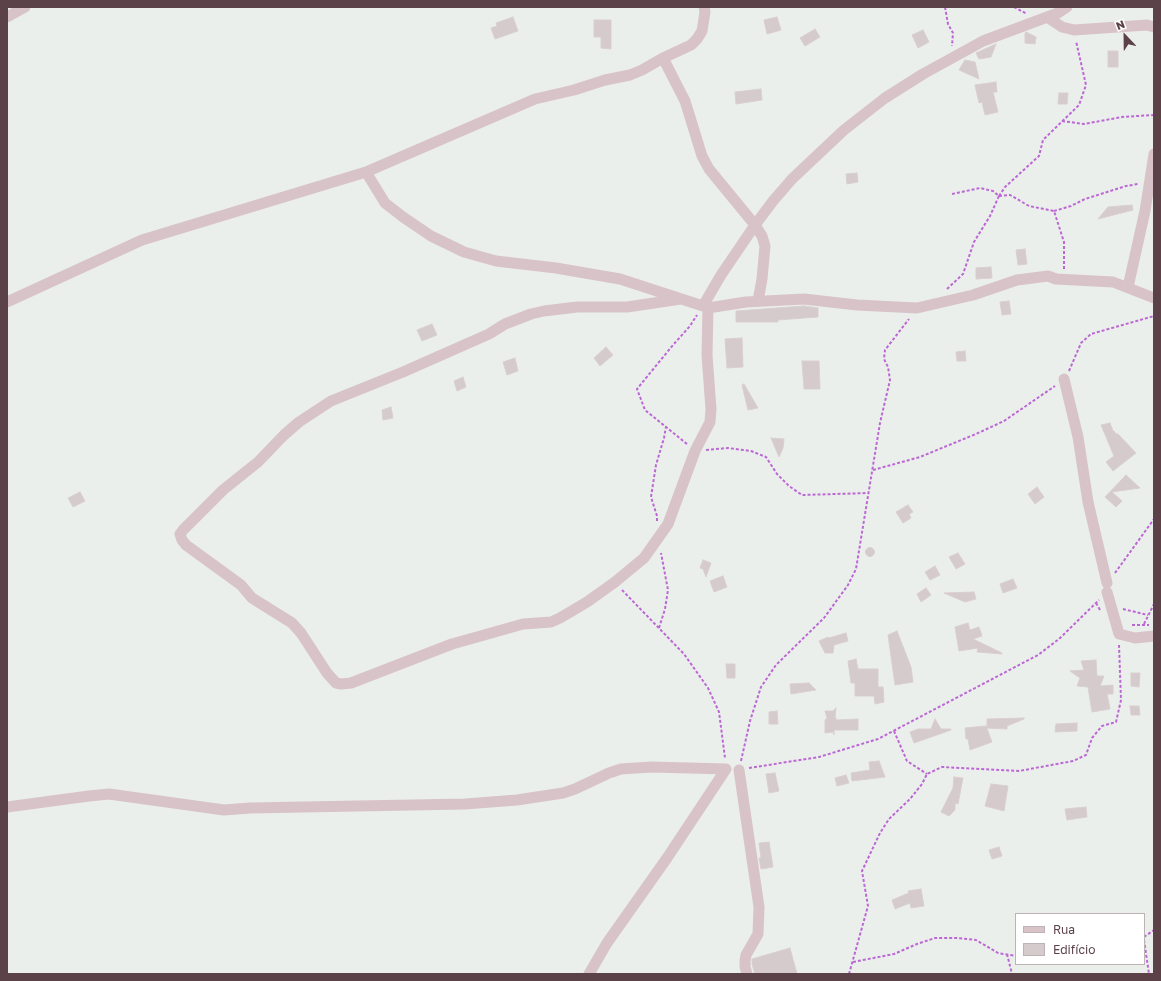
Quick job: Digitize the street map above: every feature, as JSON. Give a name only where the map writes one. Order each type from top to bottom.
[{"type":"street","points":[[7,17],[25,7]]},
{"type":"street","points":[[7,302],[142,240],[366,172],[521,104],[642,70],[691,45],[697,39],[702,30],[704,7]]},
{"type":"street","points":[[681,299],[627,307],[578,307],[531,314],[505,324],[489,334],[403,372],[331,401],[299,422],[250,469],[223,490],[180,534],[182,540],[186,546],[241,585],[252,598],[292,623],[301,633],[327,673],[336,683],[341,684],[351,683],[452,644],[523,624],[551,622],[587,602],[615,582],[644,558],[668,524],[694,451],[710,422],[711,409],[707,368],[706,307],[721,275],[755,224],[773,201],[792,179],[844,130],[902,86],[982,40],[1058,13],[1067,7]]},
{"type":"street","points":[[1047,17],[1062,27],[1074,30],[1147,25],[1154,27]]},
{"type":"street","points":[[663,58],[685,101],[702,156],[709,169],[755,224],[762,236],[765,246],[762,280],[758,301]]},
{"type":"street","points":[[1128,287],[1145,211],[1154,154]]},
{"type":"street","points":[[366,172],[385,203],[431,236],[464,252],[496,261],[556,268],[620,279],[706,307],[758,301],[804,299],[857,305],[917,308],[973,295],[1017,280],[1048,276],[1056,279],[1113,282],[1154,298]]},
{"type":"street","points":[[1064,379],[1078,437],[1088,502],[1119,634],[1135,638],[1154,636]]},
{"type":"street","points":[[7,807],[109,794],[224,810],[250,808],[465,804],[516,800],[563,793],[575,789],[609,772],[621,769],[651,767],[726,769]]},
{"type":"street","points":[[589,974],[607,943],[667,858],[726,769]]},
{"type":"street","points":[[739,770],[759,907],[758,934],[746,955],[745,967],[747,974]]},
{"type":"path","points":[[945,7],[948,24],[953,33],[952,47],[954,57]]},
{"type":"path","points":[[946,290],[963,274],[974,242],[1005,187],[1039,156],[1043,140],[1079,105],[1086,85],[1074,30]]},
{"type":"path","points":[[1062,121],[1084,124],[1122,117],[1154,115]]},
{"type":"path","points":[[952,194],[980,188],[993,191],[999,196],[1010,195],[1028,206],[1054,211],[1112,190],[1126,186],[1149,183]]},
{"type":"path","points":[[1054,211],[1064,242],[1065,279]]},
{"type":"path","points":[[706,307],[672,345],[637,389],[645,410],[694,451],[728,448],[751,451],[766,457],[777,474],[789,486],[802,495],[869,493]]},
{"type":"path","points":[[917,308],[885,350],[884,359],[888,367],[890,380],[872,470],[856,569],[848,585],[824,618],[776,665],[761,687],[750,721],[739,770],[824,755],[878,739],[1038,655],[1059,639],[1107,588],[1154,519]]},
{"type":"path","points":[[872,470],[920,457],[976,434],[1009,417],[1064,379],[1072,366],[1076,352],[1081,343],[1091,334],[1154,316]]},
{"type":"path","points":[[615,582],[684,654],[708,688],[719,712],[726,769]]},
{"type":"path","points":[[1142,637],[1148,615],[1154,604]]},
{"type":"path","points":[[1112,608],[1134,611],[1148,615]]},
{"type":"path","points":[[849,974],[868,906],[862,871],[880,833],[889,819],[910,799],[922,784],[927,774],[942,767],[1019,770],[1073,761],[1086,755],[1092,738],[1102,726],[1116,722],[1121,700],[1119,634]]},
{"type":"path","points":[[894,731],[907,761],[927,774]]},
{"type":"path","points":[[1145,938],[1154,930]]},
{"type":"path","points":[[853,962],[894,954],[935,938],[976,940],[998,953],[1015,956]]},
{"type":"path","points":[[1145,946],[1149,974]]},
{"type":"path","points":[[1007,954],[1012,974]]},
{"type":"building","points":[[513,17],[518,31],[495,39],[491,28],[497,26],[496,23]]},
{"type":"building","points":[[777,17],[781,30],[767,34],[764,20]]},
{"type":"building","points":[[594,20],[611,20],[611,49],[601,48],[601,37],[594,37]]},
{"type":"building","points":[[815,29],[820,37],[805,46],[800,38]]},
{"type":"building","points":[[923,30],[929,42],[918,48],[912,35]]},
{"type":"building","points":[[1026,32],[1036,37],[1035,44],[1025,43]]},
{"type":"building","points":[[996,44],[991,57],[979,59],[976,53]]},
{"type":"building","points":[[1108,51],[1118,51],[1118,67],[1108,67]]},
{"type":"building","points":[[965,60],[975,62],[979,79],[959,70]]},
{"type":"building","points":[[996,82],[997,92],[993,92],[998,112],[985,115],[982,102],[979,103],[975,85]]},
{"type":"building","points":[[761,89],[762,100],[736,104],[735,92]]},
{"type":"building","points":[[1059,93],[1068,93],[1067,104],[1058,104]]},
{"type":"building","points":[[857,173],[858,182],[847,184],[846,174]]},
{"type":"building","points":[[1132,205],[1133,210],[1098,219],[1108,207]]},
{"type":"building","points":[[1025,249],[1027,264],[1018,265],[1016,250]]},
{"type":"building","points":[[991,267],[992,278],[976,279],[976,268]]},
{"type":"building","points":[[1009,301],[1011,314],[1002,315],[1000,302]]},
{"type":"building","points":[[804,306],[818,308],[818,317],[778,320],[778,322],[736,322],[736,311]]},
{"type":"building","points":[[432,324],[437,335],[422,341],[417,330]]},
{"type":"building","points":[[742,338],[743,367],[727,368],[725,339]]},
{"type":"building","points":[[606,347],[613,355],[600,366],[594,358]]},
{"type":"building","points":[[965,351],[966,361],[957,361],[956,352]]},
{"type":"building","points":[[515,358],[518,371],[507,375],[503,362]]},
{"type":"building","points":[[802,361],[819,361],[820,389],[804,389]]},
{"type":"building","points":[[463,377],[466,387],[457,391],[454,381]]},
{"type":"building","points":[[744,384],[758,408],[748,410],[742,385]]},
{"type":"building","points":[[391,407],[393,418],[383,420],[382,410]]},
{"type":"building","points":[[1110,423],[1113,431],[1118,434],[1136,453],[1113,471],[1106,462],[1114,456],[1101,425]]},
{"type":"building","points":[[771,438],[784,439],[783,448],[779,457]]},
{"type":"building","points":[[1126,475],[1140,488],[1112,492],[1122,501],[1116,507],[1105,497]]},
{"type":"building","points":[[1037,487],[1044,497],[1035,504],[1028,494]]},
{"type":"building","points":[[80,492],[85,501],[73,507],[68,498]]},
{"type":"building","points":[[908,505],[913,512],[909,514],[911,518],[903,523],[896,512]]},
{"type":"building","points":[[870,547],[875,552],[870,557],[865,552]]},
{"type":"building","points":[[958,553],[965,564],[956,569],[949,557]]},
{"type":"building","points":[[703,560],[711,563],[706,577],[703,569],[700,568]]},
{"type":"building","points":[[935,566],[940,575],[930,580],[925,572]]},
{"type":"building","points":[[723,576],[727,587],[714,592],[710,581]]},
{"type":"building","points":[[1013,579],[1017,588],[1003,593],[1000,584]]},
{"type":"building","points":[[926,588],[931,595],[921,602],[917,594]]},
{"type":"building","points":[[974,592],[976,599],[965,602],[944,593]]},
{"type":"building","points":[[968,623],[970,630],[979,627],[982,636],[973,639],[1002,654],[977,652],[978,648],[959,651],[955,627]]},
{"type":"building","points":[[897,631],[911,667],[913,682],[895,685],[888,635]]},
{"type":"building","points":[[846,633],[848,641],[834,645],[833,653],[825,653],[819,641],[828,637]]},
{"type":"building","points":[[856,659],[858,669],[878,669],[878,687],[883,687],[884,702],[875,704],[874,696],[855,696],[855,683],[851,683],[848,661]]},
{"type":"building","points":[[1096,660],[1097,676],[1104,676],[1100,686],[1113,685],[1113,694],[1107,694],[1110,709],[1092,712],[1088,687],[1077,686],[1080,678],[1070,671],[1084,670],[1081,661]]},
{"type":"building","points":[[726,664],[735,664],[735,678],[727,678]]},
{"type":"building","points":[[1131,673],[1140,673],[1139,687],[1131,686]]},
{"type":"building","points":[[809,683],[816,690],[791,694],[790,684]]},
{"type":"building","points":[[1130,706],[1139,706],[1140,715],[1131,715]]},
{"type":"building","points":[[836,708],[836,720],[858,719],[858,730],[834,730],[834,735],[833,732],[825,733],[825,720],[827,718],[825,711],[833,711]]},
{"type":"building","points":[[777,711],[778,724],[769,724],[769,712]]},
{"type":"building","points":[[1024,718],[1007,726],[1007,729],[987,728],[987,719]]},
{"type":"building","points":[[935,719],[941,729],[951,730],[914,743],[910,732],[918,729],[931,729]]},
{"type":"building","points":[[1077,723],[1077,731],[1055,732],[1056,724]]},
{"type":"building","points":[[986,726],[992,742],[970,750],[968,739],[966,739],[965,728]]},
{"type":"building","points":[[879,761],[885,777],[852,781],[851,773],[870,770],[869,762]]},
{"type":"building","points":[[775,773],[779,791],[769,793],[766,774]]},
{"type":"building","points":[[846,775],[849,783],[837,786],[835,778]]},
{"type":"building","points":[[954,777],[963,778],[958,804],[955,803],[955,810],[949,816],[941,812],[953,788]]},
{"type":"building","points":[[991,784],[1008,786],[1004,811],[985,806]]},
{"type":"building","points":[[1086,807],[1087,817],[1067,820],[1065,809]]},
{"type":"building","points":[[769,842],[773,867],[761,869],[759,843]]},
{"type":"building","points":[[999,847],[1002,856],[992,859],[989,850]]},
{"type":"building","points":[[921,889],[924,906],[911,908],[910,903],[895,909],[892,900],[909,893],[908,891]]},
{"type":"building","points":[[790,948],[797,974],[755,974],[752,959]]}]
